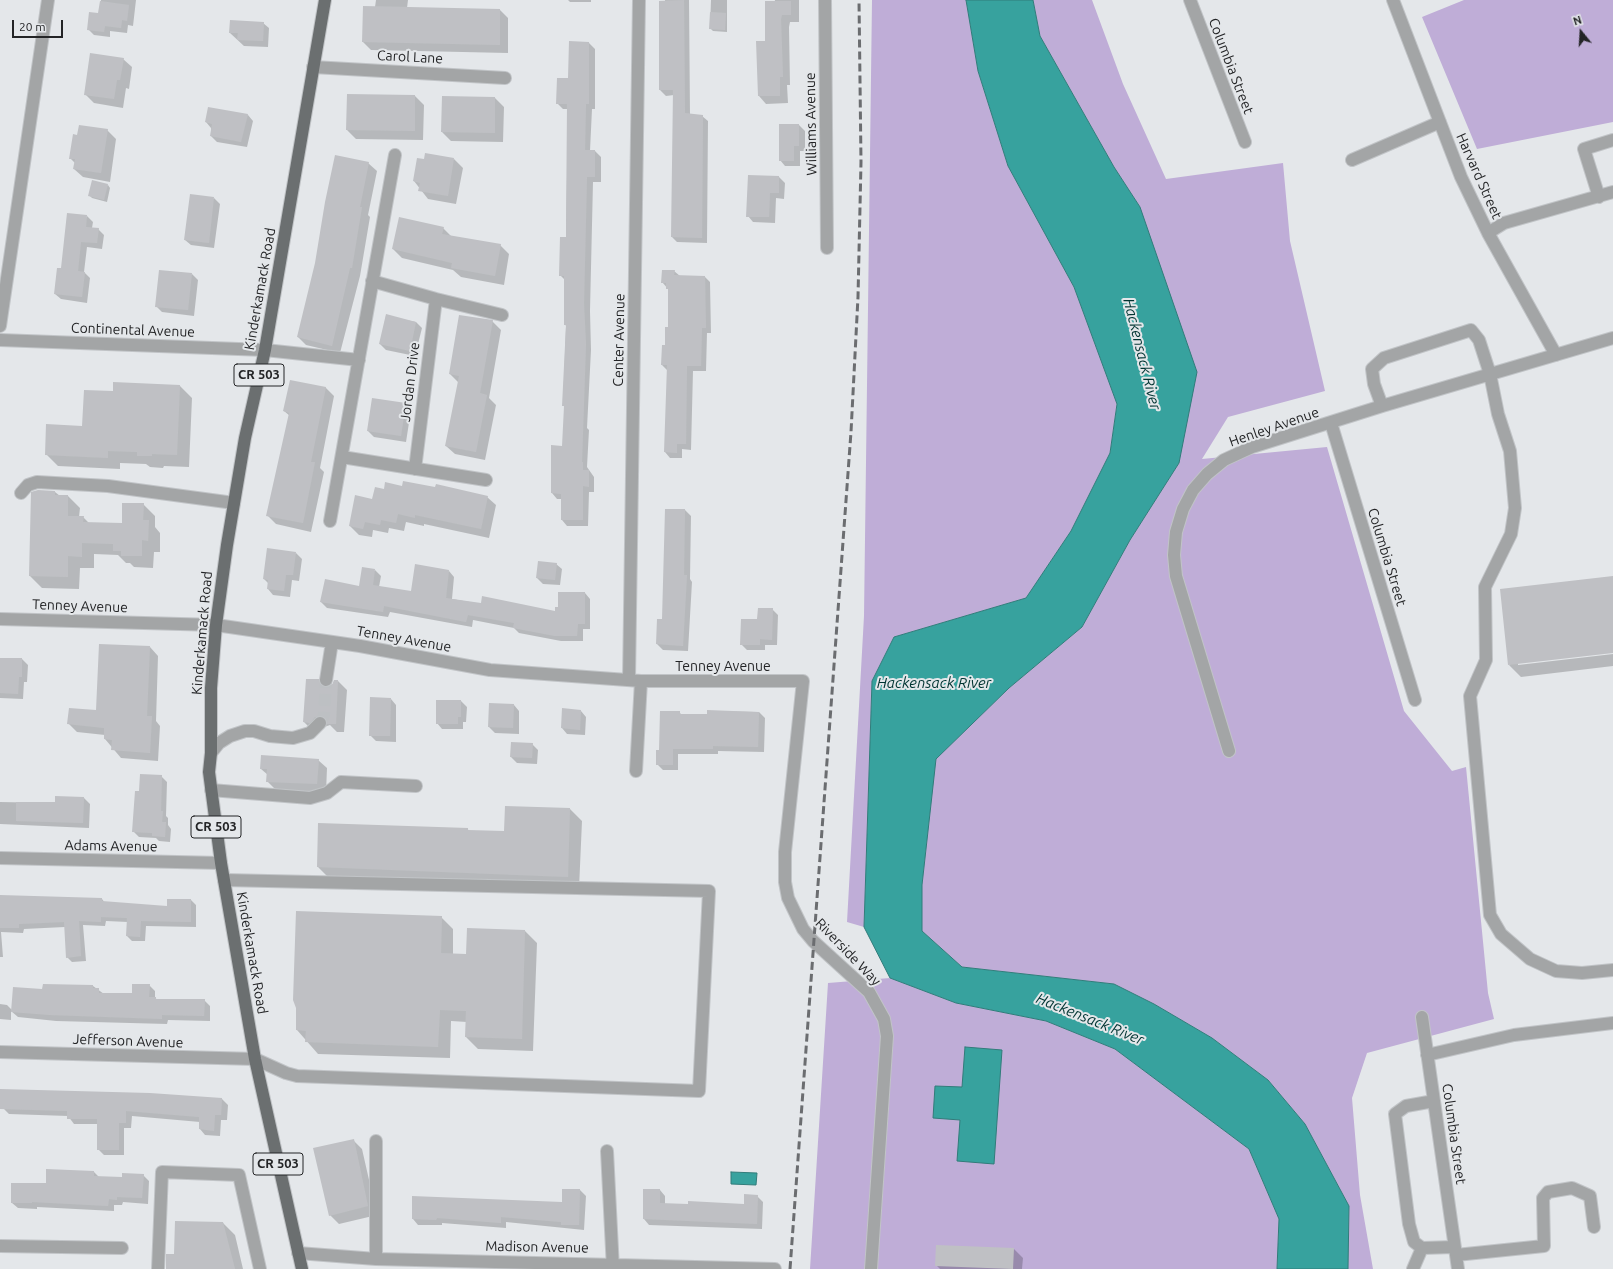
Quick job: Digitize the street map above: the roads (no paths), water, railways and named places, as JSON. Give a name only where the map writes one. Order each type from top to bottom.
[{"type":"main road","name":"Kinderkamack Road","points":[[302,1269],[255,1059],[221,863],[209,772],[212,753],[211,688],[216,625],[234,503],[245,438],[265,350],[325,0]]},
{"type":"street","points":[[0,326],[48,0]]},
{"type":"street","name":"Center Avenue","points":[[636,771],[635,680],[639,0]]},
{"type":"street","name":"Williams Avenue","points":[[825,0],[827,248]]},
{"type":"street","name":"Columbia Street","points":[[1190,0],[1245,142]]},
{"type":"street","name":"Harvard Street","points":[[1394,0],[1461,177],[1488,233],[1556,355]]},
{"type":"street","name":"Carol Lane","points":[[313,66],[505,78]]},
{"type":"street","points":[[1352,160],[1440,122]]},
{"type":"street","points":[[1598,197],[1584,149],[1613,140]]},
{"type":"street","points":[[330,521],[394,155]]},
{"type":"street","points":[[1488,233],[1504,223],[1613,192]]},
{"type":"street","points":[[372,281],[436,299],[502,314]]},
{"type":"street","name":"Jordan Drive","points":[[414,469],[436,299]]},
{"type":"street","points":[[1382,406],[1374,384],[1372,369],[1384,358],[1470,330],[1479,340],[1490,374],[1498,414],[1510,451],[1515,508],[1511,534],[1485,587],[1486,660],[1470,696],[1490,915],[1502,934],[1530,959],[1556,971],[1582,973],[1613,970]]},
{"type":"street","name":"Henley Avenue","points":[[1229,752],[1176,576],[1174,555],[1179,520],[1193,490],[1207,474],[1224,460],[1252,447],[1382,406],[1613,338]]},
{"type":"street","name":"Continental Avenue","points":[[0,340],[265,350]]},
{"type":"street","points":[[265,350],[359,360]]},
{"type":"street","name":"Columbia Street","points":[[1331,423],[1415,700]]},
{"type":"street","points":[[342,457],[486,480]]},
{"type":"street","points":[[21,494],[32,483],[63,484],[108,486],[234,503]]},
{"type":"street","name":"Tenney Avenue","points":[[0,619],[216,625],[332,642],[490,670],[635,680],[803,681]]},
{"type":"street","points":[[326,680],[332,642]]},
{"type":"street","name":"Riverside Way","points":[[803,681],[785,852],[785,882],[788,898],[803,929],[813,941],[869,992],[884,1019],[887,1036],[871,1269]]},
{"type":"street","points":[[212,753],[219,743],[226,738],[245,731],[254,731],[270,736],[293,738],[310,733],[320,723]]},
{"type":"street","points":[[211,790],[310,798],[327,793],[341,782],[416,786]]},
{"type":"street","name":"Adams Avenue","points":[[0,858],[221,863]]},
{"type":"street","points":[[224,880],[709,891],[699,1091],[297,1076],[286,1073],[255,1059]]},
{"type":"street","name":"Columbia Street","points":[[1422,1017],[1458,1269]]},
{"type":"street","points":[[1427,1055],[1514,1035],[1613,1023]]},
{"type":"street","name":"Jefferson Avenue","points":[[0,1052],[255,1059]]},
{"type":"street","points":[[1434,1101],[1406,1106],[1395,1114],[1409,1224],[1414,1242],[1422,1248],[1455,1251],[1544,1246],[1543,1198],[1548,1192],[1572,1188],[1582,1191],[1590,1196],[1594,1227]]},
{"type":"street","points":[[376,1141],[376,1259]]},
{"type":"street","points":[[607,1150],[613,1266]]},
{"type":"street","points":[[158,1269],[162,1172],[239,1175],[260,1269]]},
{"type":"street","points":[[0,1246],[122,1248]]},
{"type":"street","points":[[1414,1269],[1422,1248]]},
{"type":"street","name":"Madison Avenue","points":[[298,1253],[376,1259],[775,1269]]},
{"type":"water","name":"Hackensack River","points":[[966,0],[1033,0],[1040,36],[1114,167],[1140,207],[1197,372],[1179,463],[1130,540],[1082,627],[1009,688],[936,759],[922,885],[922,931],[962,967],[1114,984],[1154,1004],[1212,1038],[1268,1080],[1305,1124],[1349,1206],[1348,1269],[1277,1269],[1279,1219],[1249,1149],[1115,1049],[1046,1021],[956,1003],[890,978],[864,927],[872,681],[894,637],[1026,598],[1071,531],[1110,453],[1117,404],[1074,287],[1008,166],[978,71]]},
{"type":"water","points":[[965,1047],[1002,1050],[994,1164],[957,1161],[960,1120],[933,1118],[935,1086],[962,1087]]},
{"type":"water","points":[[731,1172],[757,1173],[756,1185],[731,1184]]},
{"type":"tunnel","points":[[320,723],[324,715],[326,680]]},
{"type":"railway","points":[[790,1269],[851,432],[858,297],[861,162],[859,0]]}]
